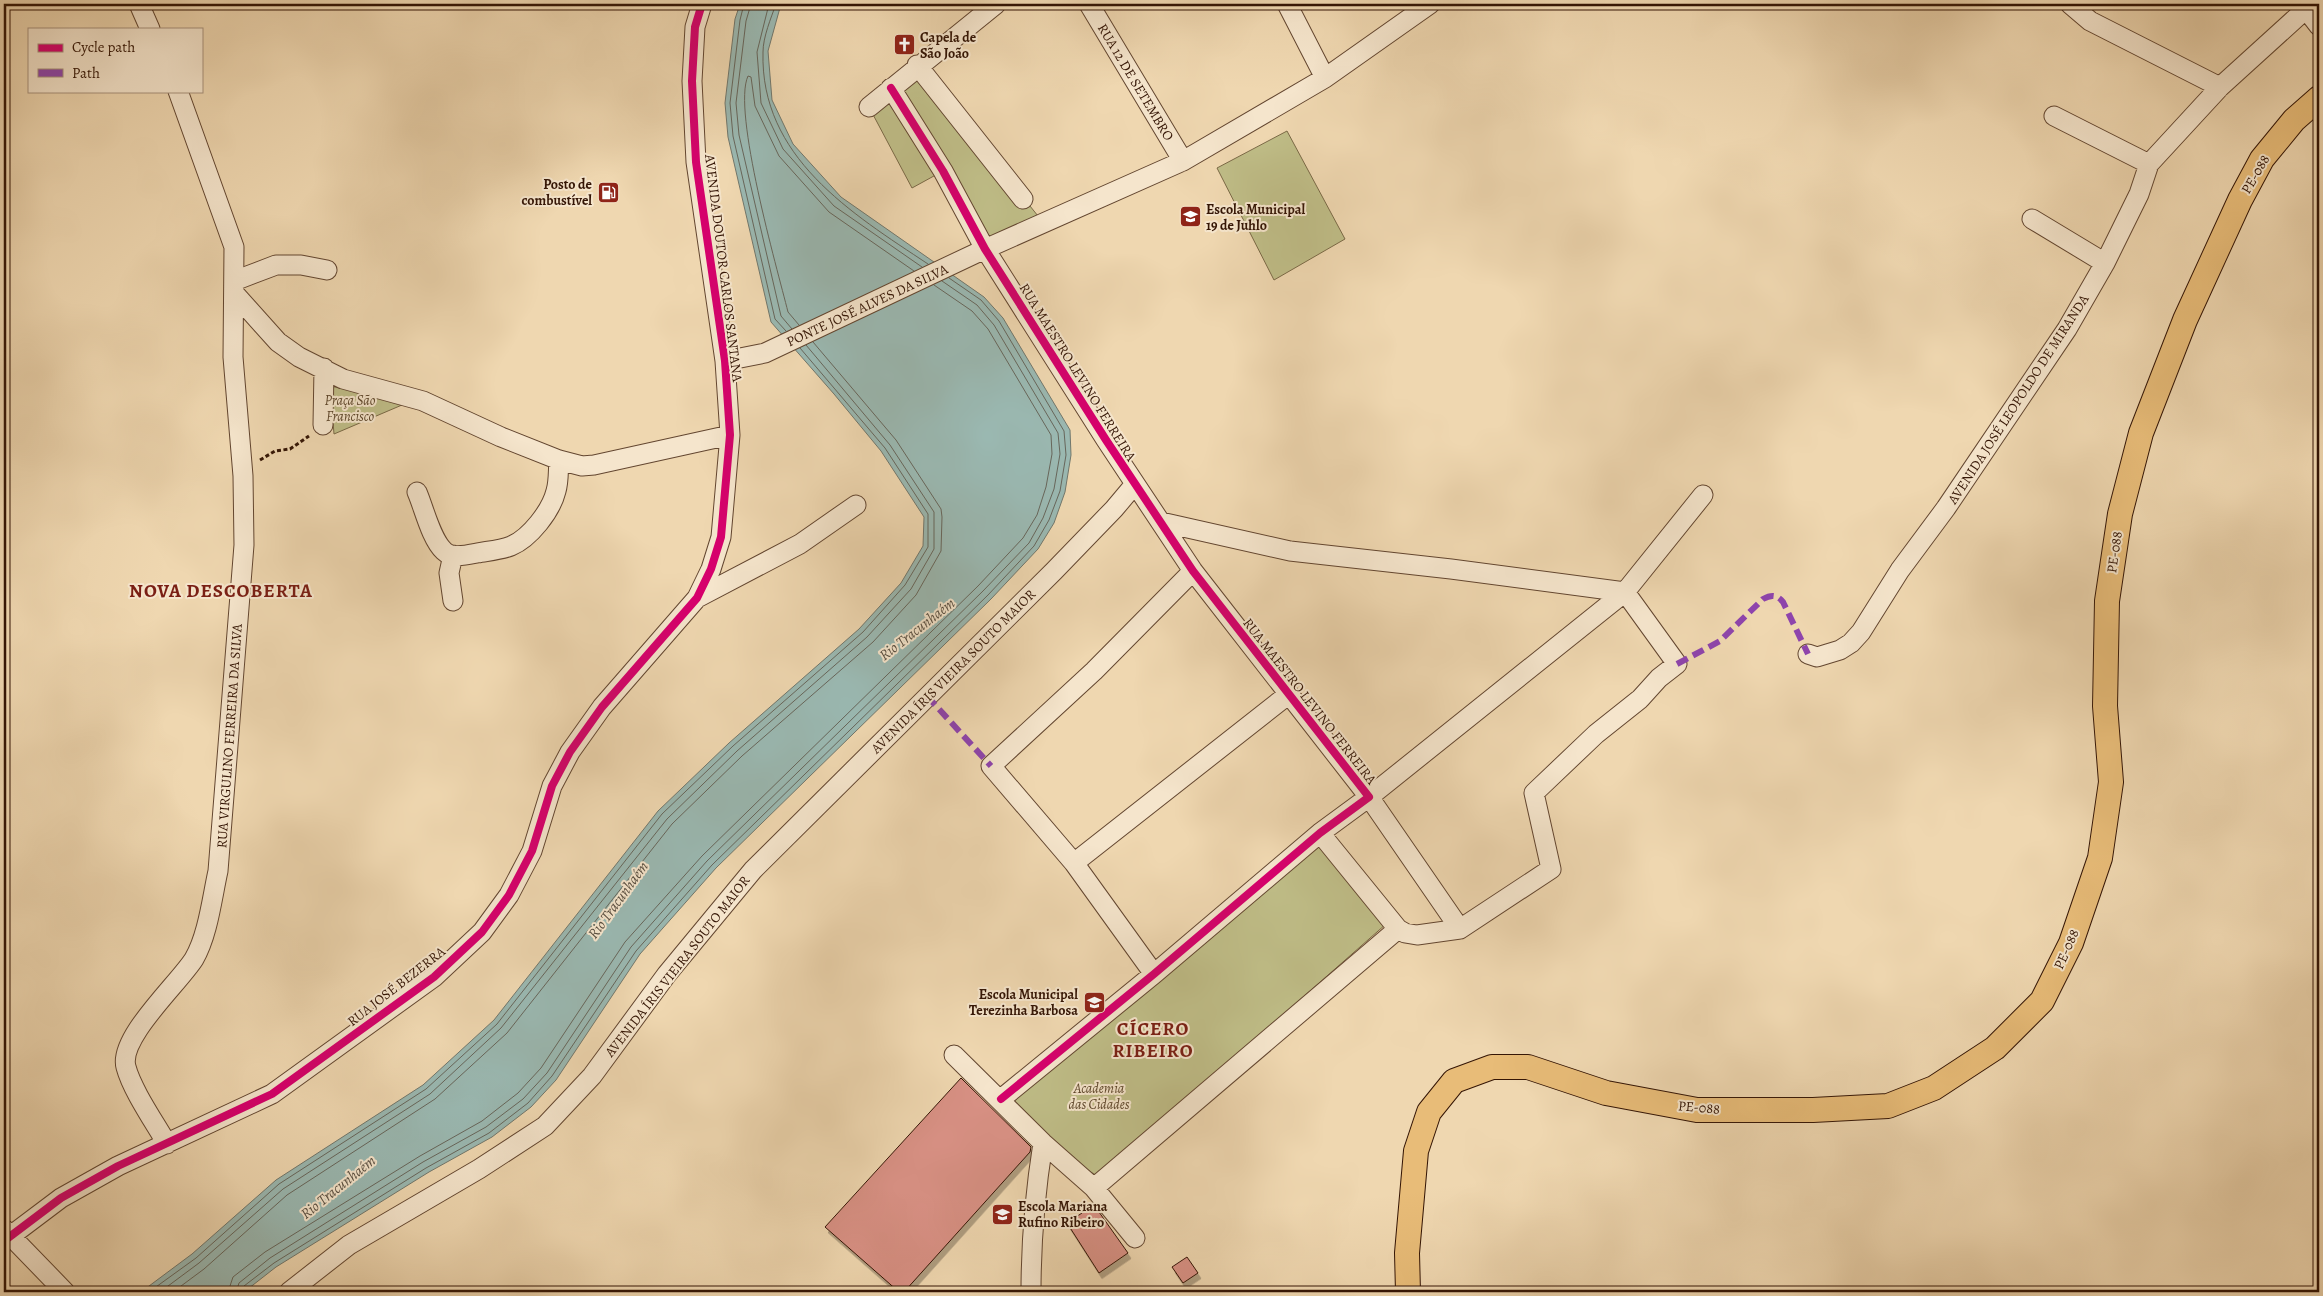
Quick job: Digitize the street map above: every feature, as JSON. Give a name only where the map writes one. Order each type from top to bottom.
[{"type":"main road","name":"PE-088","points":[[1408,1292],[1407,1253],[1416,1151],[1429,1112],[1454,1081],[1492,1067],[1528,1067],[1606,1093],[1697,1110],[1813,1110],[1888,1106],[1934,1088],[1987,1053],[2042,1001],[2071,943],[2100,858],[2111,782],[2105,706],[2107,601],[2120,514],[2141,433],[2185,320],[2240,200],[2262,159],[2294,120],[2319,98]]},
{"type":"street","points":[[139,4],[150,28]]},
{"type":"street","name":"AVENIDA DOUTOR CARLOS SANTANA","points":[[697,598],[711,569],[721,537],[730,435],[725,361],[696,162],[692,81],[696,27],[702,4]]},
{"type":"street","points":[[869,107],[996,4]]},
{"type":"street","name":"RUA 12 DE SETEMBRO","points":[[1089,4],[1183,161]]},
{"type":"street","points":[[1287,4],[1325,78]]},
{"type":"street","name":"PONTE JOSÉ ALVES DA SILVA","points":[[725,361],[765,353],[978,253],[1183,161],[1325,78],[1430,4]]},
{"type":"street","points":[[2070,4],[2090,21],[2220,87]]},
{"type":"street","points":[[2304,6],[2319,26]]},
{"type":"street","name":"AVENIDA JOSÉ LEOPOLDO DE MIRANDA","points":[[1808,654],[1817,657],[1840,650],[1851,643],[1861,632],[1900,570],[1946,508],[2067,329],[2105,263],[2138,194],[2149,164],[2220,87],[2304,6]]},
{"type":"street","points":[[918,66],[1023,198]]},
{"type":"street","name":"RUA MAESTRO LEVINO FERREIRA","points":[[891,88],[942,171],[978,253],[1193,571],[1369,797],[1320,833],[1154,974],[1000,1099]]},
{"type":"street","name":"RUA VIRGULINO FERREIRA DA SILVA","points":[[167,1144],[132,1082],[125,1065],[129,1045],[144,1022],[194,958],[207,924],[218,871],[244,545],[243,476],[233,357],[234,247],[178,92]]},
{"type":"street","points":[[2054,116],[2149,164]]},
{"type":"street","points":[[2032,220],[2105,263]]},
{"type":"street","points":[[327,270],[276,265],[234,288],[278,342],[299,356],[343,379],[423,401],[501,437],[559,460],[582,466],[730,435]]},
{"type":"street","points":[[323,425],[324,368]]},
{"type":"street","points":[[418,492],[436,539],[444,552],[453,555],[499,549],[512,546],[524,538],[549,508],[556,491],[559,460]]},
{"type":"street","name":"AVENIDA ÍRIS VIEIRA SOUTO MAIOR","points":[[289,1292],[349,1245],[479,1169],[545,1126],[592,1076],[667,974],[753,870],[1114,510],[1135,484]]},
{"type":"street","points":[[1460,929],[1369,797],[1625,592],[1703,495]]},
{"type":"street","points":[[697,598],[800,544],[856,505]]},
{"type":"street","points":[[1161,522],[1290,551],[1451,569],[1625,592],[1677,664],[1659,678],[1640,699],[1596,734],[1534,793],[1551,869],[1460,929],[1417,935],[1405,934],[1398,929],[1320,833]]},
{"type":"street","points":[[453,555],[449,573],[453,601]]},
{"type":"street","points":[[1154,974],[1074,863],[991,766],[1094,671],[1193,571]]},
{"type":"street","name":"RUA JOSÉ BEZERRA","points":[[6,1235],[61,1198],[118,1166],[272,1094],[434,977],[482,932],[509,895],[532,851],[552,786],[570,752],[602,707],[697,598]]},
{"type":"street","points":[[1074,863],[1289,694]]},
{"type":"street","points":[[1094,1188],[1398,929]]},
{"type":"street","points":[[954,1055],[1043,1143],[1094,1188],[1135,1238]]},
{"type":"street","points":[[1031,1292],[1031,1247],[1037,1179],[1043,1143]]},
{"type":"street","points":[[6,1235],[66,1292]]},
{"type":"path","points":[[258,467],[260,458],[275,451],[290,449],[323,425]]},
{"type":"green space","points":[[917,65],[1042,221],[984,247],[943,171],[912,188],[869,107]]},
{"type":"green space","points":[[1287,131],[1345,239],[1274,280],[1217,168]]},
{"type":"green space","name":"Praça São Francisco","points":[[330,386],[409,402],[334,434]]},
{"type":"green space","name":"Academia das Cidades","points":[[1320,833],[1386,924],[1099,1177],[1043,1143],[1001,1099]]},
{"type":"water","name":"Rio Tracunhaém","points":[[740,4],[781,4],[768,51],[772,100],[793,144],[841,197],[984,297],[1003,318],[1070,430],[1071,455],[1065,492],[1054,523],[1038,549],[991,599],[716,868],[640,954],[556,1080],[531,1107],[492,1137],[429,1172],[276,1267],[244,1292],[141,1292],[192,1254],[276,1180],[423,1085],[494,1020],[658,811],[729,743],[859,629],[901,583],[923,546],[924,517],[881,451],[771,322],[728,137],[725,103],[735,19]]},
{"type":"building","points":[[961,1078],[1031,1147],[1030,1152],[904,1292],[899,1292],[825,1227]]},
{"type":"building","points":[[1094,1205],[1128,1253],[1099,1273],[1067,1223]]},
{"type":"building","points":[[1187,1257],[1198,1273],[1183,1283],[1172,1267]]},
{"type":"marked path","points":[[1677,664],[1720,641],[1763,599],[1769,596],[1779,598],[1783,602],[1808,654]]},
{"type":"marked path","points":[[927,696],[991,766]]},
{"type":"cycle path","points":[[4,1241],[61,1198],[118,1166],[272,1094],[434,977],[482,932],[509,895],[532,851],[552,786],[570,752],[602,707],[697,598],[711,569],[721,537],[730,435],[725,361],[696,162],[692,81],[695,27],[702,4]]},
{"type":"cycle path","points":[[891,88],[943,171],[985,249],[1106,440],[1193,571],[1369,797],[1320,833],[1154,974],[1001,1099]]},
{"type":"place","name":"Capela de São João","points":[[904,45]]},
{"type":"place","name":"Posto de combustível","points":[[608,192]]},
{"type":"place","name":"Escola Municipal 19 de Juhlo","points":[[1190,217]]},
{"type":"place","name":"Escola Municipal Terezinha Barbosa","points":[[1094,1002]]},
{"type":"place","name":"Escola Mariana Rufino Ribeiro","points":[[1002,1214]]},
{"type":"district","name":"NOVA DESCOBERTA","points":[[221,590]]},
{"type":"district","name":"CÍCERO RIBEIRO","points":[[1153,1039]]}]
